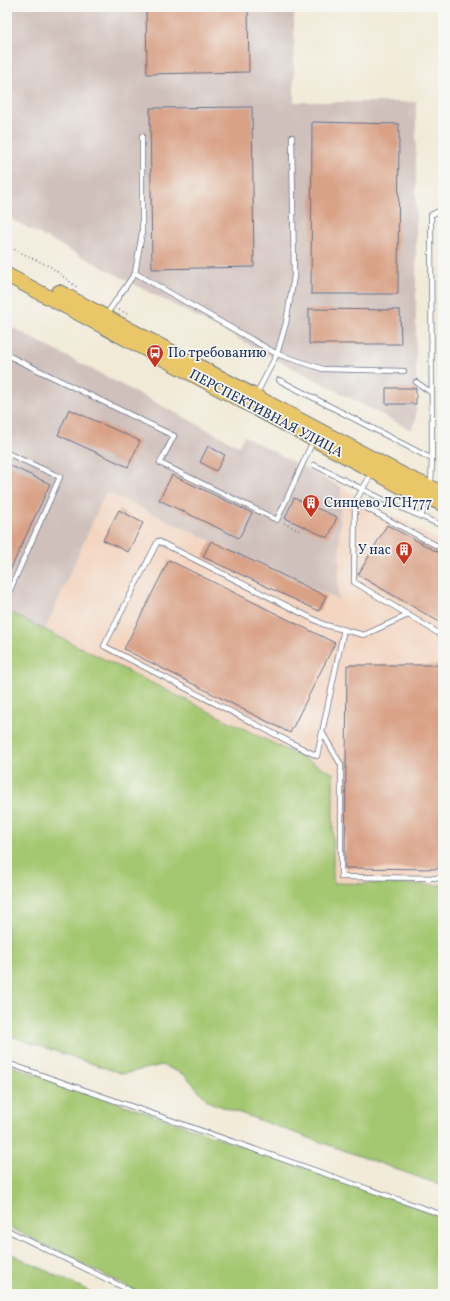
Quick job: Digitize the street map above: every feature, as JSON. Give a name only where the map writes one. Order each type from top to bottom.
[{"type":"main road","name":"ПЕРСПЕКТИВНАЯ УЛИЦА","points":[[7,273],[109,311],[253,401]]},
{"type":"main road","name":"ПЕРСПЕКТИВНАЯ УЛИЦА","points":[[7,273],[376,467],[434,493],[443,504]]},
{"type":"lane","points":[[109,311],[135,273],[142,233],[142,136]]},
{"type":"lane","points":[[253,401],[277,354],[286,323],[294,276],[292,136]]},
{"type":"lane","points":[[421,517],[434,493],[432,459],[432,215],[443,209]]},
{"type":"lane","points":[[135,273],[277,354],[323,369],[404,371]]},
{"type":"lane","points":[[7,355],[174,436],[160,463],[277,520],[316,435]]},
{"type":"lane","points":[[279,380],[432,459]]},
{"type":"lane","points":[[416,382],[432,393]]},
{"type":"lane","points":[[7,453],[60,477],[10,590],[7,588]]},
{"type":"lane","points":[[314,464],[362,490],[443,526]]},
{"type":"lane","points":[[376,467],[355,502],[354,582],[443,636]]},
{"type":"lane","points":[[355,502],[443,549]]},
{"type":"lane","points":[[344,629],[317,756],[104,646],[158,541],[326,625],[344,629],[364,635],[408,615]]},
{"type":"lane","points":[[322,732],[341,764],[341,877],[443,878]]},
{"type":"lane","points":[[7,1063],[443,1214]]},
{"type":"lane","points":[[7,1230],[137,1294]]},
{"type":"path","points":[[7,246],[51,267],[82,291]]},
{"type":"path","points":[[109,311],[132,317]]},
{"type":"path","points":[[277,520],[302,532]]},
{"type":"shaded area","points":[[7,7],[294,7],[294,102],[416,102],[416,419],[411,430],[7,217]]},
{"type":"shaded area","points":[[7,325],[239,446],[244,436],[341,487],[338,600],[106,492],[45,630],[7,611]]},
{"type":"shaded area","points":[[341,487],[443,543],[443,885],[333,883],[333,773],[45,630],[106,492],[337,600]]},
{"type":"green space","points":[[7,611],[333,773],[333,883],[443,885],[443,1186],[209,1102],[185,1075],[162,1065],[123,1074],[7,1035]]},
{"type":"green space","points":[[7,1064],[443,1216],[443,1294],[142,1294],[7,1226]]},
{"type":"green space","points":[[7,1252],[95,1294],[7,1294]]},
{"type":"building","points":[[146,7],[248,7],[249,72],[147,74]]},
{"type":"building","points":[[252,107],[254,267],[152,269],[150,108]]},
{"type":"building","points":[[312,122],[399,124],[398,294],[311,294]]},
{"type":"building","points":[[309,309],[400,310],[401,344],[309,344]]},
{"type":"building","points":[[386,388],[416,388],[416,404],[386,404]]},
{"type":"building","points":[[69,409],[140,441],[128,467],[58,435]]},
{"type":"building","points":[[208,446],[225,455],[216,471],[200,462]]},
{"type":"building","points":[[7,464],[50,484],[7,577]]},
{"type":"building","points":[[172,475],[252,513],[239,538],[159,500]]},
{"type":"building","name":"Синцево ЛСН777","points":[[294,498],[337,517],[328,538],[285,518]]},
{"type":"building","points":[[119,510],[143,523],[128,552],[103,540]]},
{"type":"building","name":"У нас","points":[[387,525],[443,555],[443,624],[358,575]]},
{"type":"building","points":[[211,541],[326,596],[319,611],[203,557]]},
{"type":"building","points":[[169,560],[335,643],[290,733],[124,649]]},
{"type":"building","points":[[347,665],[443,665],[443,869],[345,868]]},
{"type":"place","name":"По требованию","points":[[155,368]]},
{"type":"place","name":"Синцево ЛСН777","points":[[311,518]]},
{"type":"place","name":"У нас","points":[[404,565]]}]
